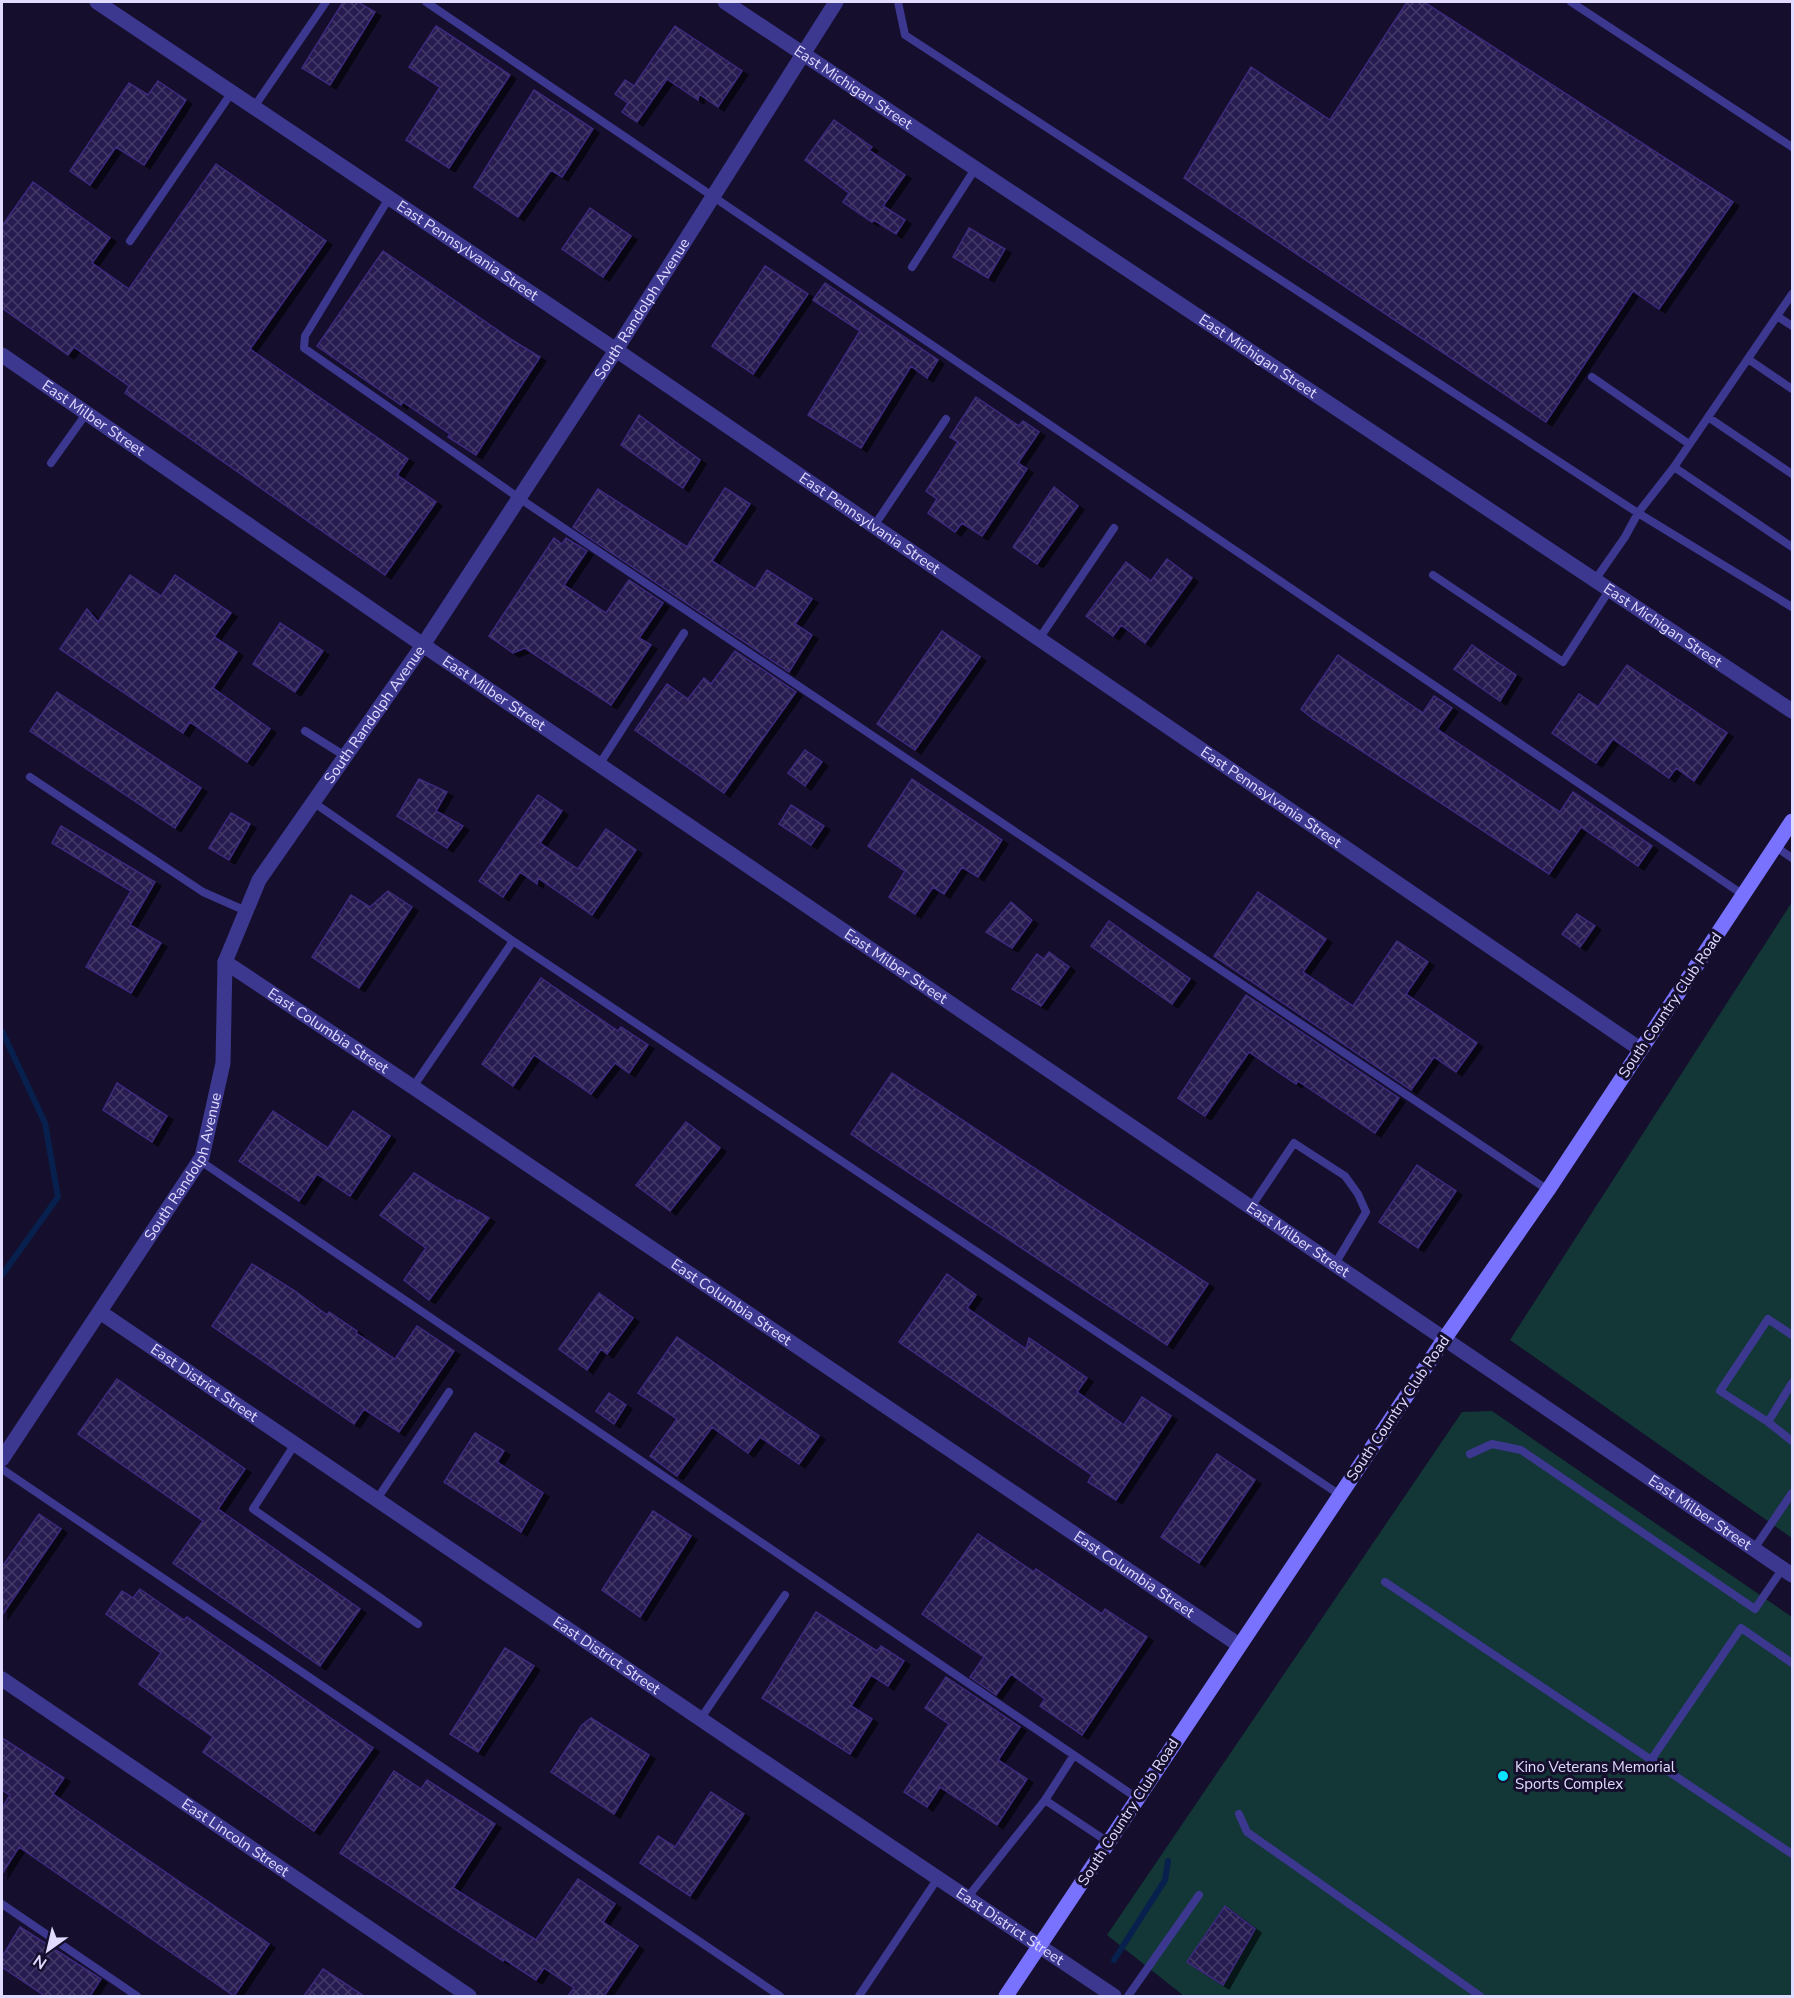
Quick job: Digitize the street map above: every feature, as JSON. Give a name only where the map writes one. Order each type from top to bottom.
[{"type":"street","name":"East Pennsylvania Street","points":[[97,2],[616,350],[1640,1049]]},
{"type":"street","name":"East Michigan Street","points":[[725,2],[1792,711]]},
{"type":"street","name":"South Randolph Avenue","points":[[2,1459],[202,1157],[223,1062],[225,962],[259,880],[423,645],[616,350],[836,2]]},
{"type":"street","name":"East Milber Street","points":[[2,355],[599,765],[1788,1571]]},
{"type":"street","name":"South Country Club Road","points":[[1006,1996],[1444,1338],[1548,1190],[1640,1049],[1745,896],[1792,821]]},
{"type":"street","name":"East Columbia Street","points":[[225,962],[1239,1645]]},
{"type":"street","name":"East District Street","points":[[100,1312],[1114,1996]]},
{"type":"street","name":"East Lincoln Street","points":[[2,1680],[470,1996]]},
{"type":"lane","points":[[254,107],[326,2]]},
{"type":"lane","points":[[426,2],[1745,896]]},
{"type":"lane","points":[[898,2],[905,35],[1638,513],[1792,606]]},
{"type":"lane","points":[[1571,2],[1792,147]]},
{"type":"lane","points":[[130,241],[232,92]]},
{"type":"lane","points":[[912,267],[975,169]]},
{"type":"lane","points":[[389,198],[305,336],[304,348],[519,498],[1548,1190]]},
{"type":"lane","points":[[1595,580],[1625,537],[1638,513],[1674,467],[1792,294]]},
{"type":"lane","points":[[1777,316],[1792,327]]},
{"type":"lane","points":[[1748,359],[1792,389]]},
{"type":"lane","points":[[1592,377],[1689,444]]},
{"type":"lane","points":[[51,463],[86,414]]},
{"type":"lane","points":[[1708,417],[1792,474]]},
{"type":"lane","points":[[874,526],[946,419]]},
{"type":"lane","points":[[1674,467],[1792,547]]},
{"type":"lane","points":[[1039,639],[1114,528]]},
{"type":"lane","points":[[1433,575],[1563,662],[1610,590]]},
{"type":"lane","points":[[599,765],[684,633]]},
{"type":"lane","points":[[305,731],[345,756]]},
{"type":"lane","points":[[30,777],[203,892],[246,911]]},
{"type":"lane","points":[[313,802],[513,941],[1340,1494]]},
{"type":"lane","points":[[1776,847],[1792,858]]},
{"type":"lane","points":[[413,1087],[513,941]]},
{"type":"lane","points":[[1251,1207],[1294,1143],[1345,1176],[1358,1194],[1366,1212],[1335,1264]]},
{"type":"lane","points":[[199,1160],[1137,1798]]},
{"type":"lane","points":[[1792,1335],[1768,1319],[1720,1391],[1768,1422],[1792,1441]]},
{"type":"lane","points":[[1768,1422],[1792,1383]]},
{"type":"lane","points":[[377,1499],[449,1392]]},
{"type":"lane","points":[[295,1444],[253,1509],[418,1624]]},
{"type":"lane","points":[[1470,1454],[1492,1444],[1521,1450],[1755,1608],[1788,1571]]},
{"type":"lane","points":[[2,1469],[780,1996]]},
{"type":"lane","points":[[1754,1549],[1792,1493]]},
{"type":"lane","points":[[1385,1581],[1792,1854]]},
{"type":"lane","points":[[702,1718],[785,1595]]},
{"type":"lane","points":[[1651,1760],[1741,1628],[1792,1663]]},
{"type":"lane","points":[[967,1898],[1045,1800],[1074,1755]]},
{"type":"lane","points":[[1045,1800],[1108,1842]]},
{"type":"lane","points":[[1239,1814],[1247,1832],[1480,1996]]},
{"type":"lane","points":[[858,1996],[938,1878]]},
{"type":"lane","points":[[1128,1996],[1199,1895]]},
{"type":"lane","points":[[2,1904],[137,1996]]},
{"type":"green space","points":[[1792,902],[1792,1538],[1510,1340]]},
{"type":"green space","name":"Kino Veterans Memorial Sports Complex","points":[[1492,1411],[1792,1617],[1792,1996],[1184,1996],[1107,1935],[1462,1412]]},
{"type":"building","points":[[343,2],[358,2],[375,12],[330,85],[302,68]]},
{"type":"building","points":[[1407,2],[1424,2],[1733,202],[1659,309],[1633,291],[1546,422],[1184,178],[1251,67],[1330,120]]},
{"type":"building","points":[[436,26],[510,75],[449,168],[406,140],[440,87],[409,67]]},
{"type":"building","points":[[675,26],[742,71],[718,107],[699,94],[698,100],[667,79],[637,122],[622,112],[628,103],[615,94],[625,80],[634,86]]},
{"type":"building","points":[[158,81],[186,100],[144,165],[116,147],[90,185],[70,171],[129,83],[148,95]]},
{"type":"building","points":[[534,90],[593,129],[562,177],[551,170],[518,217],[474,187]]},
{"type":"building","points":[[834,120],[872,147],[869,150],[905,175],[883,206],[905,220],[896,234],[874,220],[872,222],[843,202],[849,193],[805,160]]},
{"type":"building","points":[[216,164],[326,241],[250,349],[408,459],[397,475],[436,502],[385,575],[125,393],[129,386],[74,347],[68,355],[2,308],[2,226],[33,182],[110,238],[92,263],[129,289]]},
{"type":"building","points":[[590,208],[631,236],[603,277],[562,249]]},
{"type":"building","points":[[969,228],[1005,249],[988,278],[953,257]]},
{"type":"building","points":[[383,251],[540,357],[476,455],[448,437],[450,434],[403,402],[401,405],[317,346]]},
{"type":"building","points":[[765,266],[808,294],[753,374],[712,346]]},
{"type":"building","points":[[825,283],[938,360],[927,378],[911,366],[861,448],[808,415],[860,331],[813,300]]},
{"type":"building","points":[[976,397],[1019,426],[1023,421],[1039,432],[1018,463],[1027,469],[982,536],[962,523],[955,532],[928,513],[937,499],[926,491],[958,442],[950,437]]},
{"type":"building","points":[[639,415],[700,460],[683,488],[621,445]]},
{"type":"building","points":[[1054,487],[1078,506],[1037,564],[1013,547]]},
{"type":"building","points":[[725,488],[750,504],[712,561],[755,589],[767,570],[812,599],[795,624],[812,635],[789,672],[573,527],[598,489],[687,547]]},
{"type":"building","points":[[554,538],[562,544],[566,538],[587,551],[564,585],[606,613],[629,580],[663,603],[639,638],[651,645],[611,705],[525,648],[513,653],[489,636]]},
{"type":"building","points":[[1167,559],[1192,578],[1145,643],[1121,625],[1113,636],[1086,616],[1126,562],[1151,581]]},
{"type":"building","points":[[130,575],[161,596],[175,575],[231,613],[214,637],[237,652],[213,688],[270,729],[247,762],[190,722],[183,733],[60,649],[87,609],[98,622]]},
{"type":"building","points":[[280,623],[323,651],[295,692],[253,664]]},
{"type":"building","points":[[942,631],[980,657],[915,750],[877,724]]},
{"type":"building","points":[[1472,645],[1516,675],[1500,701],[1454,669]]},
{"type":"building","points":[[735,651],[796,692],[724,793],[635,730],[667,684],[688,699],[704,678],[711,684]]},
{"type":"building","points":[[1338,655],[1423,713],[1434,696],[1452,708],[1437,729],[1560,812],[1573,792],[1652,846],[1638,866],[1581,827],[1549,874],[1301,709]]},
{"type":"building","points":[[1627,665],[1727,733],[1694,781],[1676,768],[1669,778],[1613,739],[1596,763],[1552,733],[1579,694],[1598,707]]},
{"type":"building","points":[[57,692],[201,788],[175,828],[30,731]]},
{"type":"building","points":[[805,750],[822,762],[805,786],[788,773]]},
{"type":"building","points":[[419,779],[447,792],[436,811],[463,826],[447,848],[397,816]]},
{"type":"building","points":[[912,779],[1002,840],[978,877],[962,867],[944,894],[933,887],[915,914],[889,897],[905,871],[868,846]]},
{"type":"building","points":[[538,795],[562,811],[540,843],[578,869],[606,829],[636,850],[592,915],[538,878],[537,884],[520,872],[503,897],[479,881]]},
{"type":"building","points":[[791,805],[824,826],[811,845],[779,824]]},
{"type":"building","points":[[231,813],[250,824],[229,860],[209,848]]},
{"type":"building","points":[[61,826],[155,882],[130,925],[161,943],[131,993],[86,967],[131,891],[52,843]]},
{"type":"building","points":[[388,891],[412,907],[359,988],[312,957],[351,895],[370,907]]},
{"type":"building","points":[[1258,892],[1326,939],[1303,972],[1353,1006],[1397,941],[1428,962],[1406,994],[1477,1043],[1456,1072],[1434,1057],[1411,1090],[1214,956]]},
{"type":"building","points":[[1011,902],[1032,920],[1012,948],[986,932]]},
{"type":"building","points":[[1577,914],[1595,926],[1580,947],[1562,934]]},
{"type":"building","points":[[1109,921],[1190,979],[1172,1004],[1091,946]]},
{"type":"building","points":[[1049,952],[1069,967],[1041,1006],[1012,989],[1037,954],[1044,959]]},
{"type":"building","points":[[541,978],[618,1031],[621,1027],[648,1045],[629,1073],[615,1063],[591,1094],[534,1055],[513,1086],[482,1064]]},
{"type":"building","points":[[1246,995],[1399,1098],[1375,1133],[1298,1081],[1296,1084],[1249,1052],[1205,1116],[1178,1098]]},
{"type":"building","points":[[892,1073],[1208,1284],[1167,1345],[851,1134]]},
{"type":"building","points":[[117,1083],[167,1116],[152,1142],[103,1110]]},
{"type":"building","points":[[273,1111],[328,1148],[353,1111],[390,1136],[350,1196],[317,1174],[299,1201],[239,1161]]},
{"type":"building","points":[[686,1122],[720,1148],[670,1211],[636,1185]]},
{"type":"building","points":[[1417,1165],[1456,1191],[1418,1248],[1379,1222]]},
{"type":"building","points":[[414,1173],[489,1218],[429,1300],[404,1280],[426,1248],[380,1215]]},
{"type":"building","points":[[252,1264],[295,1291],[327,1315],[329,1312],[395,1359],[417,1326],[454,1351],[399,1432],[364,1409],[354,1424],[212,1326]]},
{"type":"building","points":[[947,1274],[976,1295],[967,1308],[1026,1349],[1029,1338],[1087,1378],[1077,1392],[1124,1425],[1142,1397],[1171,1416],[1116,1500],[1088,1482],[1092,1475],[899,1342]]},
{"type":"building","points":[[599,1293],[633,1318],[607,1354],[601,1349],[587,1370],[559,1349]]},
{"type":"building","points":[[677,1337],[819,1436],[799,1464],[760,1437],[748,1453],[712,1427],[677,1476],[650,1456],[677,1419],[638,1393]]},
{"type":"building","points":[[117,1379],[245,1469],[218,1509],[360,1609],[320,1666],[173,1563],[203,1521],[78,1434]]},
{"type":"building","points":[[609,1393],[626,1405],[614,1424],[596,1411]]},
{"type":"building","points":[[475,1433],[504,1451],[497,1462],[543,1493],[521,1532],[444,1482]]},
{"type":"building","points":[[1217,1454],[1255,1480],[1199,1563],[1161,1537]]},
{"type":"building","points":[[653,1511],[691,1536],[640,1617],[602,1590]]},
{"type":"building","points":[[39,1514],[61,1529],[2,1615],[2,1567]]},
{"type":"building","points":[[978,1534],[1034,1572],[1036,1569],[1102,1614],[1105,1609],[1147,1637],[1082,1735],[1040,1706],[1045,1699],[1011,1674],[996,1695],[970,1677],[984,1657],[922,1614]]},
{"type":"building","points":[[140,1589],[184,1620],[187,1617],[373,1748],[314,1831],[203,1752],[213,1737],[139,1684],[161,1653],[106,1614],[122,1591],[133,1598]]},
{"type":"building","points":[[816,1612],[877,1651],[881,1646],[904,1661],[888,1686],[871,1675],[851,1706],[872,1719],[850,1754],[762,1698]]},
{"type":"building","points":[[505,1648],[534,1666],[478,1752],[450,1734]]},
{"type":"building","points":[[946,1677],[1020,1727],[998,1760],[1027,1779],[997,1825],[940,1787],[927,1807],[904,1792],[949,1724],[925,1708]]},
{"type":"building","points":[[591,1718],[649,1755],[614,1814],[551,1772],[582,1725]]},
{"type":"building","points":[[2,1738],[64,1778],[53,1794],[269,1944],[234,1996],[19,1847],[2,1874],[2,1808],[10,1795],[2,1790]]},
{"type":"building","points":[[394,1771],[421,1789],[427,1780],[495,1824],[453,1888],[536,1940],[578,1879],[615,1904],[603,1922],[638,1946],[604,1996],[568,1996],[574,1988],[544,1968],[536,1980],[504,1959],[503,1961],[340,1853]]},
{"type":"building","points":[[711,1792],[744,1814],[690,1896],[640,1863],[658,1836],[675,1847]]},
{"type":"building","points":[[1225,1906],[1255,1929],[1223,1985],[1187,1962]]},
{"type":"building","points":[[20,1927],[101,1979],[90,1996],[45,1996],[2,1967],[2,1957]]},
{"type":"building","points":[[323,1969],[364,1996],[304,1996]]},
{"type":"waterway","points":[[2,1031],[45,1123],[58,1197],[2,1275]]},
{"type":"waterway","points":[[1114,1960],[1165,1880],[1168,1861]]},
{"type":"place","name":"Kino Veterans Memorial Sports Complex","points":[[1503,1776]]}]
